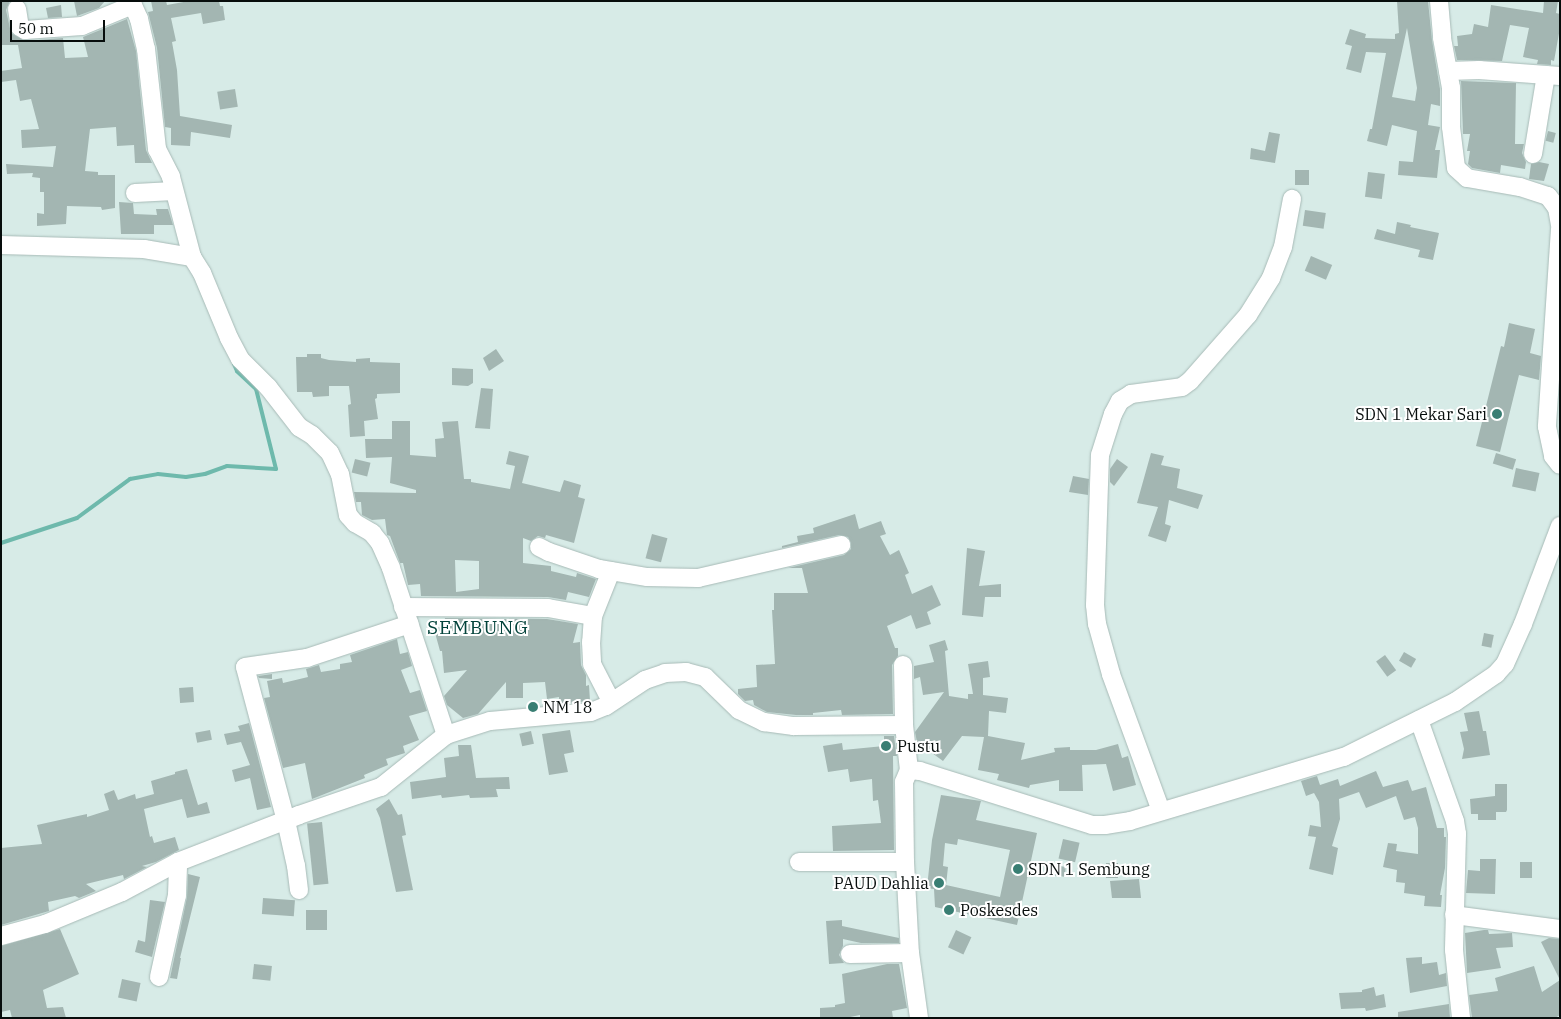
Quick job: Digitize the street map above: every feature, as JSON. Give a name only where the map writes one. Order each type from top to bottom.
[{"type":"street","points":[[1439,1],[1442,38],[1448,71],[1454,162],[1459,173],[1478,181],[1543,193],[1554,201],[1559,214],[1560,225]]},
{"type":"street","points":[[17,9],[20,27],[25,30],[82,26],[132,3],[139,19],[146,49],[157,149],[171,177],[192,257],[202,273],[229,338],[240,359],[268,387],[295,423],[319,441],[334,459],[348,515],[355,523],[372,533],[380,544],[391,568],[446,736]]},
{"type":"street","points":[[1448,71],[1479,70],[1553,76],[1533,154]]},
{"type":"street","points":[[134,193],[174,191]]},
{"type":"street","points":[[1161,811],[1111,674],[1097,624],[1095,605],[1100,454],[1113,414],[1120,402],[1131,394],[1182,386],[1190,381],[1248,315],[1271,278],[1284,247],[1292,198]]},
{"type":"street","points":[[1560,229],[1557,311],[1547,427],[1548,442],[1553,456],[1560,465]]},
{"type":"street","points":[[1,245],[144,249],[192,257]]},
{"type":"street","points":[[908,770],[920,771],[1092,825],[1118,823],[1344,756],[1419,720],[1485,683],[1505,664],[1523,624],[1560,526]]},
{"type":"street","points":[[540,547],[560,556],[611,571],[647,577],[698,578],[841,545]]},
{"type":"street","points":[[611,571],[592,616],[592,664],[611,701]]},
{"type":"street","points":[[403,607],[548,608],[592,616]]},
{"type":"street","points":[[299,890],[286,821],[245,668],[307,658],[410,624]]},
{"type":"street","points":[[903,665],[904,725],[908,770],[904,782],[905,862],[910,953],[919,1018]]},
{"type":"street","points":[[1,936],[45,924],[122,892],[178,862],[381,787],[446,736],[490,720],[591,712],[655,676],[686,672],[705,677],[739,710],[764,722],[794,726],[904,725]]},
{"type":"street","points":[[1419,720],[1455,821],[1457,849],[1454,915],[1455,969],[1460,1018]]},
{"type":"street","points":[[159,977],[177,895],[178,862]]},
{"type":"street","points":[[799,862],[905,862]]},
{"type":"street","points":[[1454,915],[1560,930]]},
{"type":"street","points":[[850,954],[910,953]]},
{"type":"building","points":[[10,1],[6,10],[11,33],[25,41],[63,38],[65,58],[88,57],[83,37],[127,19],[136,51],[146,150],[152,163],[135,163],[134,145],[117,146],[116,127],[90,129],[85,171],[98,172],[98,175],[115,175],[115,208],[102,210],[101,207],[67,206],[66,224],[37,226],[37,213],[44,214],[44,192],[40,192],[40,178],[32,177],[33,173],[7,174],[6,164],[53,167],[56,146],[22,148],[21,130],[39,129],[31,99],[20,101],[16,80],[1,82],[1,71],[22,68],[18,45],[1,45],[1,2]]},
{"type":"building","points":[[74,1],[105,1],[99,8],[77,16]]},
{"type":"building","points":[[151,1],[166,1],[167,5],[189,1],[219,1],[220,6],[223,6],[225,20],[203,24],[201,13],[171,18],[176,41],[172,42],[177,70],[180,116],[232,125],[230,138],[191,132],[190,146],[171,145],[171,128],[165,127],[157,48],[148,12],[153,11]]},
{"type":"building","points":[[1397,1],[1428,1],[1440,89],[1440,106],[1431,104],[1428,125],[1440,127],[1435,150],[1440,150],[1437,178],[1398,175],[1399,161],[1413,162],[1417,131],[1392,125],[1387,146],[1367,141],[1370,129],[1372,129],[1386,53],[1366,52],[1361,73],[1346,69],[1352,46],[1345,44],[1350,29],[1366,34],[1365,38],[1395,39],[1395,34],[1399,33]],"holes":[[[1407,28],[1417,88],[1415,101],[1392,97]]]},
{"type":"building","points":[[1544,1],[1558,1],[1556,13],[1560,14],[1560,28],[1554,61],[1551,60],[1551,65],[1537,64],[1538,60],[1523,57],[1529,28],[1510,25],[1502,61],[1457,60],[1454,46],[1458,46],[1457,36],[1472,34],[1474,24],[1488,27],[1491,5],[1543,13]]},
{"type":"building","points":[[61,5],[62,17],[48,18],[46,8]]},
{"type":"building","points":[[1461,81],[1516,83],[1515,144],[1524,144],[1522,153],[1526,162],[1525,169],[1501,165],[1500,173],[1472,168],[1468,164],[1470,151],[1467,151],[1470,134],[1463,134]]},
{"type":"building","points":[[235,89],[238,107],[220,110],[217,92]]},
{"type":"building","points":[[1548,131],[1556,133],[1553,143],[1546,141]]},
{"type":"building","points":[[1269,132],[1280,134],[1275,163],[1250,159],[1251,148],[1265,151]]},
{"type":"building","points":[[1539,162],[1549,164],[1544,181],[1529,179],[1531,164]]},
{"type":"building","points":[[1295,170],[1309,170],[1309,185],[1295,185]]},
{"type":"building","points":[[1368,172],[1385,174],[1382,199],[1365,197]]},
{"type":"building","points":[[119,202],[133,203],[134,214],[157,215],[156,209],[168,209],[173,225],[154,225],[154,234],[121,234]]},
{"type":"building","points":[[1305,210],[1326,213],[1324,229],[1303,226]]},
{"type":"building","points":[[1397,222],[1411,225],[1410,227],[1439,233],[1433,260],[1418,257],[1420,250],[1374,239],[1377,229],[1395,234]]},
{"type":"building","points":[[1311,256],[1332,265],[1326,280],[1305,271]]},
{"type":"building","name":"SDN 1 Mekar Sari","points":[[1509,323],[1535,329],[1530,353],[1541,356],[1539,380],[1519,375],[1500,452],[1476,446],[1501,346],[1504,347]]},
{"type":"building","points":[[496,349],[504,361],[489,371],[483,358]]},
{"type":"building","points":[[307,354],[321,354],[321,358],[329,360],[356,362],[356,359],[370,358],[370,362],[400,363],[400,393],[377,394],[375,399],[378,419],[364,421],[365,436],[350,437],[348,405],[351,404],[349,386],[329,386],[329,396],[313,397],[312,392],[297,392],[296,357],[307,357]]},
{"type":"building","points":[[452,368],[473,369],[473,383],[468,386],[452,385]]},
{"type":"building","points":[[481,388],[493,389],[490,429],[475,428]]},
{"type":"building","points":[[392,421],[410,421],[410,455],[436,457],[435,439],[444,438],[442,422],[458,421],[464,479],[510,489],[515,466],[506,464],[509,451],[529,456],[522,483],[560,492],[564,480],[581,485],[578,497],[585,499],[574,543],[546,535],[545,538],[538,536],[531,541],[523,538],[523,563],[551,566],[551,571],[576,577],[577,573],[596,579],[589,597],[568,592],[566,600],[548,597],[421,596],[420,584],[408,585],[403,563],[400,563],[390,536],[387,535],[385,519],[372,520],[362,515],[361,502],[356,502],[354,492],[416,493],[416,490],[390,483],[392,457],[366,458],[365,439],[392,439]],"holes":[[[455,560],[479,561],[479,589],[456,592]]]},
{"type":"building","points":[[1151,453],[1164,456],[1161,465],[1180,469],[1177,488],[1203,495],[1198,509],[1169,500],[1165,524],[1171,526],[1166,542],[1148,536],[1158,507],[1137,503]]},
{"type":"building","points":[[1496,453],[1516,459],[1513,470],[1493,464]]},
{"type":"building","points":[[355,459],[371,463],[367,476],[352,473]]},
{"type":"building","points":[[1117,459],[1128,467],[1114,486],[1110,482],[1110,469]]},
{"type":"building","points":[[1516,468],[1539,473],[1536,492],[1512,487]]},
{"type":"building","points":[[1073,476],[1089,479],[1088,495],[1069,492]]},
{"type":"building","points":[[855,514],[859,529],[881,521],[886,534],[880,536],[890,555],[899,550],[909,573],[905,575],[912,594],[932,585],[941,605],[927,612],[931,624],[916,629],[911,615],[887,626],[895,648],[898,648],[898,656],[892,665],[893,714],[842,715],[841,710],[813,713],[813,715],[796,715],[767,712],[754,705],[753,700],[745,701],[738,694],[738,689],[757,687],[756,665],[775,664],[772,610],[774,610],[774,593],[808,593],[802,568],[788,568],[844,555],[851,549],[851,543],[848,537],[839,535],[782,548],[782,546],[798,542],[797,536],[814,533],[813,528]]},
{"type":"building","points":[[652,534],[667,538],[661,562],[646,558]]},
{"type":"building","points":[[967,548],[985,551],[979,586],[1001,584],[1001,597],[985,597],[983,617],[962,615]]},
{"type":"building","points":[[445,618],[547,619],[578,624],[573,643],[580,642],[581,665],[586,675],[586,686],[589,685],[590,701],[559,704],[559,697],[547,699],[545,682],[523,683],[523,698],[506,698],[506,682],[478,714],[463,718],[447,705],[444,696],[467,670],[444,673],[442,651],[440,651],[434,629],[444,626]]},
{"type":"building","points":[[1484,633],[1494,635],[1491,648],[1482,646]]},
{"type":"building","points":[[397,639],[400,654],[408,652],[412,666],[401,670],[410,693],[420,690],[427,711],[409,716],[419,740],[403,746],[405,753],[386,759],[388,765],[364,775],[365,778],[312,799],[305,763],[283,768],[264,698],[270,697],[267,681],[282,678],[283,683],[308,677],[306,669],[319,665],[321,672],[340,669],[340,664],[352,662],[350,655]]},
{"type":"building","points":[[945,640],[948,650],[945,651],[949,696],[968,699],[968,694],[973,694],[968,664],[988,661],[990,677],[983,678],[983,695],[1008,698],[1006,713],[989,711],[988,736],[1025,743],[1021,760],[1055,752],[1054,748],[1070,747],[1070,750],[1096,750],[1118,744],[1122,758],[1128,756],[1136,785],[1113,791],[1106,764],[1082,765],[1083,791],[1059,791],[1059,780],[1030,785],[1029,788],[997,780],[999,774],[978,770],[984,737],[962,736],[943,761],[917,742],[915,732],[944,692],[923,695],[920,677],[914,679],[914,666],[934,662],[929,645]]},
{"type":"building","points":[[1404,652],[1416,659],[1411,668],[1399,661]]},
{"type":"building","points":[[1385,655],[1396,670],[1387,677],[1376,661]]},
{"type":"building","points":[[272,674],[272,679],[259,678],[258,676]]},
{"type":"building","points":[[193,687],[194,702],[180,703],[179,688]]},
{"type":"building","points":[[1479,711],[1483,731],[1486,731],[1490,755],[1462,759],[1464,749],[1460,732],[1468,731],[1464,713]]},
{"type":"building","points":[[249,723],[271,807],[257,810],[250,778],[235,782],[232,770],[250,765],[241,742],[227,745],[224,734],[240,731],[238,726]]},
{"type":"building","points":[[210,730],[212,740],[197,743],[195,733]]},
{"type":"building","points":[[570,730],[574,752],[564,754],[568,772],[549,775],[542,734]]},
{"type":"building","points":[[531,731],[534,744],[522,746],[519,734]]},
{"type":"building","points":[[884,736],[894,736],[897,756],[893,756],[894,850],[833,851],[832,826],[881,823],[878,800],[873,801],[872,779],[850,782],[848,769],[828,772],[823,746],[842,743],[843,750],[884,746]]},
{"type":"building","points":[[458,745],[471,745],[476,778],[509,777],[510,789],[496,789],[498,797],[470,798],[469,795],[442,798],[441,795],[412,799],[410,782],[446,777],[444,758],[459,756]]},
{"type":"building","points":[[187,769],[198,805],[207,802],[210,813],[187,818],[182,799],[144,809],[150,837],[152,836],[154,843],[175,837],[179,850],[156,862],[142,866],[147,867],[124,879],[123,875],[86,884],[96,891],[79,898],[75,896],[48,902],[49,911],[1,925],[1,848],[42,844],[37,825],[87,814],[87,817],[109,810],[104,794],[114,790],[118,800],[135,794],[136,799],[154,794],[151,781]]},
{"type":"building","points":[[1376,771],[1383,787],[1408,780],[1412,791],[1426,787],[1437,828],[1444,828],[1444,837],[1446,837],[1445,868],[1440,895],[1442,895],[1441,907],[1424,906],[1425,896],[1404,893],[1405,883],[1396,882],[1397,870],[1383,867],[1388,843],[1397,844],[1396,851],[1418,854],[1418,828],[1415,817],[1404,820],[1396,796],[1366,808],[1359,792],[1339,799],[1340,819],[1332,846],[1338,848],[1333,875],[1309,869],[1316,837],[1308,836],[1310,825],[1321,827],[1319,802],[1314,793],[1306,796],[1301,781],[1317,776],[1320,785],[1338,779],[1340,786]]},
{"type":"building","points":[[1495,784],[1507,784],[1507,810],[1506,812],[1496,812],[1496,820],[1478,820],[1478,814],[1471,814],[1470,799],[1495,796]]},
{"type":"building","points":[[941,795],[981,801],[976,820],[1037,833],[1017,925],[935,907],[934,889],[927,888],[932,840]],"holes":[[[958,839],[1010,850],[1000,897],[946,885],[948,867],[943,866],[945,843],[957,845]]]},
{"type":"building","points":[[389,799],[398,815],[402,814],[406,835],[402,836],[413,890],[396,892],[380,818],[376,809]]},
{"type":"building","points":[[322,822],[328,884],[314,885],[307,824]]},
{"type":"building","points":[[1063,839],[1080,843],[1075,862],[1059,858]]},
{"type":"building","points":[[1480,859],[1496,859],[1495,894],[1466,893],[1468,870],[1480,871]]},
{"type":"building","points":[[1520,862],[1532,862],[1532,878],[1520,878]]},
{"type":"building","points":[[1106,863],[1118,863],[1118,878],[1106,878]]},
{"type":"building","points":[[1052,865],[1066,867],[1064,877],[1051,875]]},
{"type":"building","points":[[188,874],[200,877],[180,958],[177,979],[170,978],[187,897]]},
{"type":"building","points":[[1139,879],[1141,898],[1112,898],[1110,881]]},
{"type":"building","points":[[263,898],[295,900],[294,916],[262,914]]},
{"type":"building","points":[[150,900],[165,902],[152,957],[135,952],[138,940],[145,942]]},
{"type":"building","points":[[306,910],[327,910],[327,930],[306,930]]},
{"type":"building","points":[[842,920],[842,926],[899,938],[899,943],[861,943],[843,939],[843,946],[839,955],[844,963],[829,964],[826,921]]},
{"type":"building","points":[[60,929],[79,974],[43,990],[47,1008],[63,1007],[66,1018],[12,1018],[10,1010],[1,1012],[1,946]]},
{"type":"building","points":[[956,930],[971,937],[963,954],[948,947]]},
{"type":"building","points":[[1488,930],[1489,934],[1512,933],[1513,947],[1496,948],[1501,968],[1467,973],[1465,933]]},
{"type":"building","points":[[1549,938],[1560,939],[1560,980],[1541,942]]},
{"type":"building","points":[[1422,957],[1422,964],[1437,962],[1439,975],[1446,973],[1447,986],[1410,993],[1406,958]]},
{"type":"building","points":[[254,964],[272,966],[270,981],[252,979]]},
{"type":"building","points":[[887,964],[899,964],[907,1008],[892,1011],[893,1018],[860,1018],[860,1015],[845,1018],[820,1018],[820,1008],[835,1007],[835,1005],[845,1003],[842,974]]},
{"type":"building","points":[[1534,966],[1542,992],[1560,980],[1560,1015],[1555,1018],[1472,1018],[1469,995],[1498,991],[1495,978]]},
{"type":"building","points":[[122,979],[141,983],[137,1002],[118,998]]},
{"type":"building","points":[[1374,987],[1376,996],[1384,994],[1386,1007],[1366,1011],[1365,1008],[1341,1009],[1339,993],[1362,992],[1362,990]]},
{"type":"building","points":[[1449,1004],[1450,1018],[1398,1018],[1398,1012]]},
{"type":"waterway","points":[[1,543],[77,518],[130,479],[158,474],[186,477],[205,474],[227,466],[276,469],[256,389],[237,371],[234,364]]},
{"type":"place","name":"SDN 1 Mekar Sari","points":[[1497,414]]},
{"type":"place","name":"NM 18","points":[[533,707]]},
{"type":"place","name":"Pustu","points":[[886,746]]},
{"type":"place","name":"SDN 1 Sembung","points":[[1018,869]]},
{"type":"place","name":"PAUD Dahlia","points":[[939,883]]},
{"type":"place","name":"Poskesdes","points":[[949,910]]},
{"type":"district","name":"SEMBUNG","points":[[478,628]]}]
